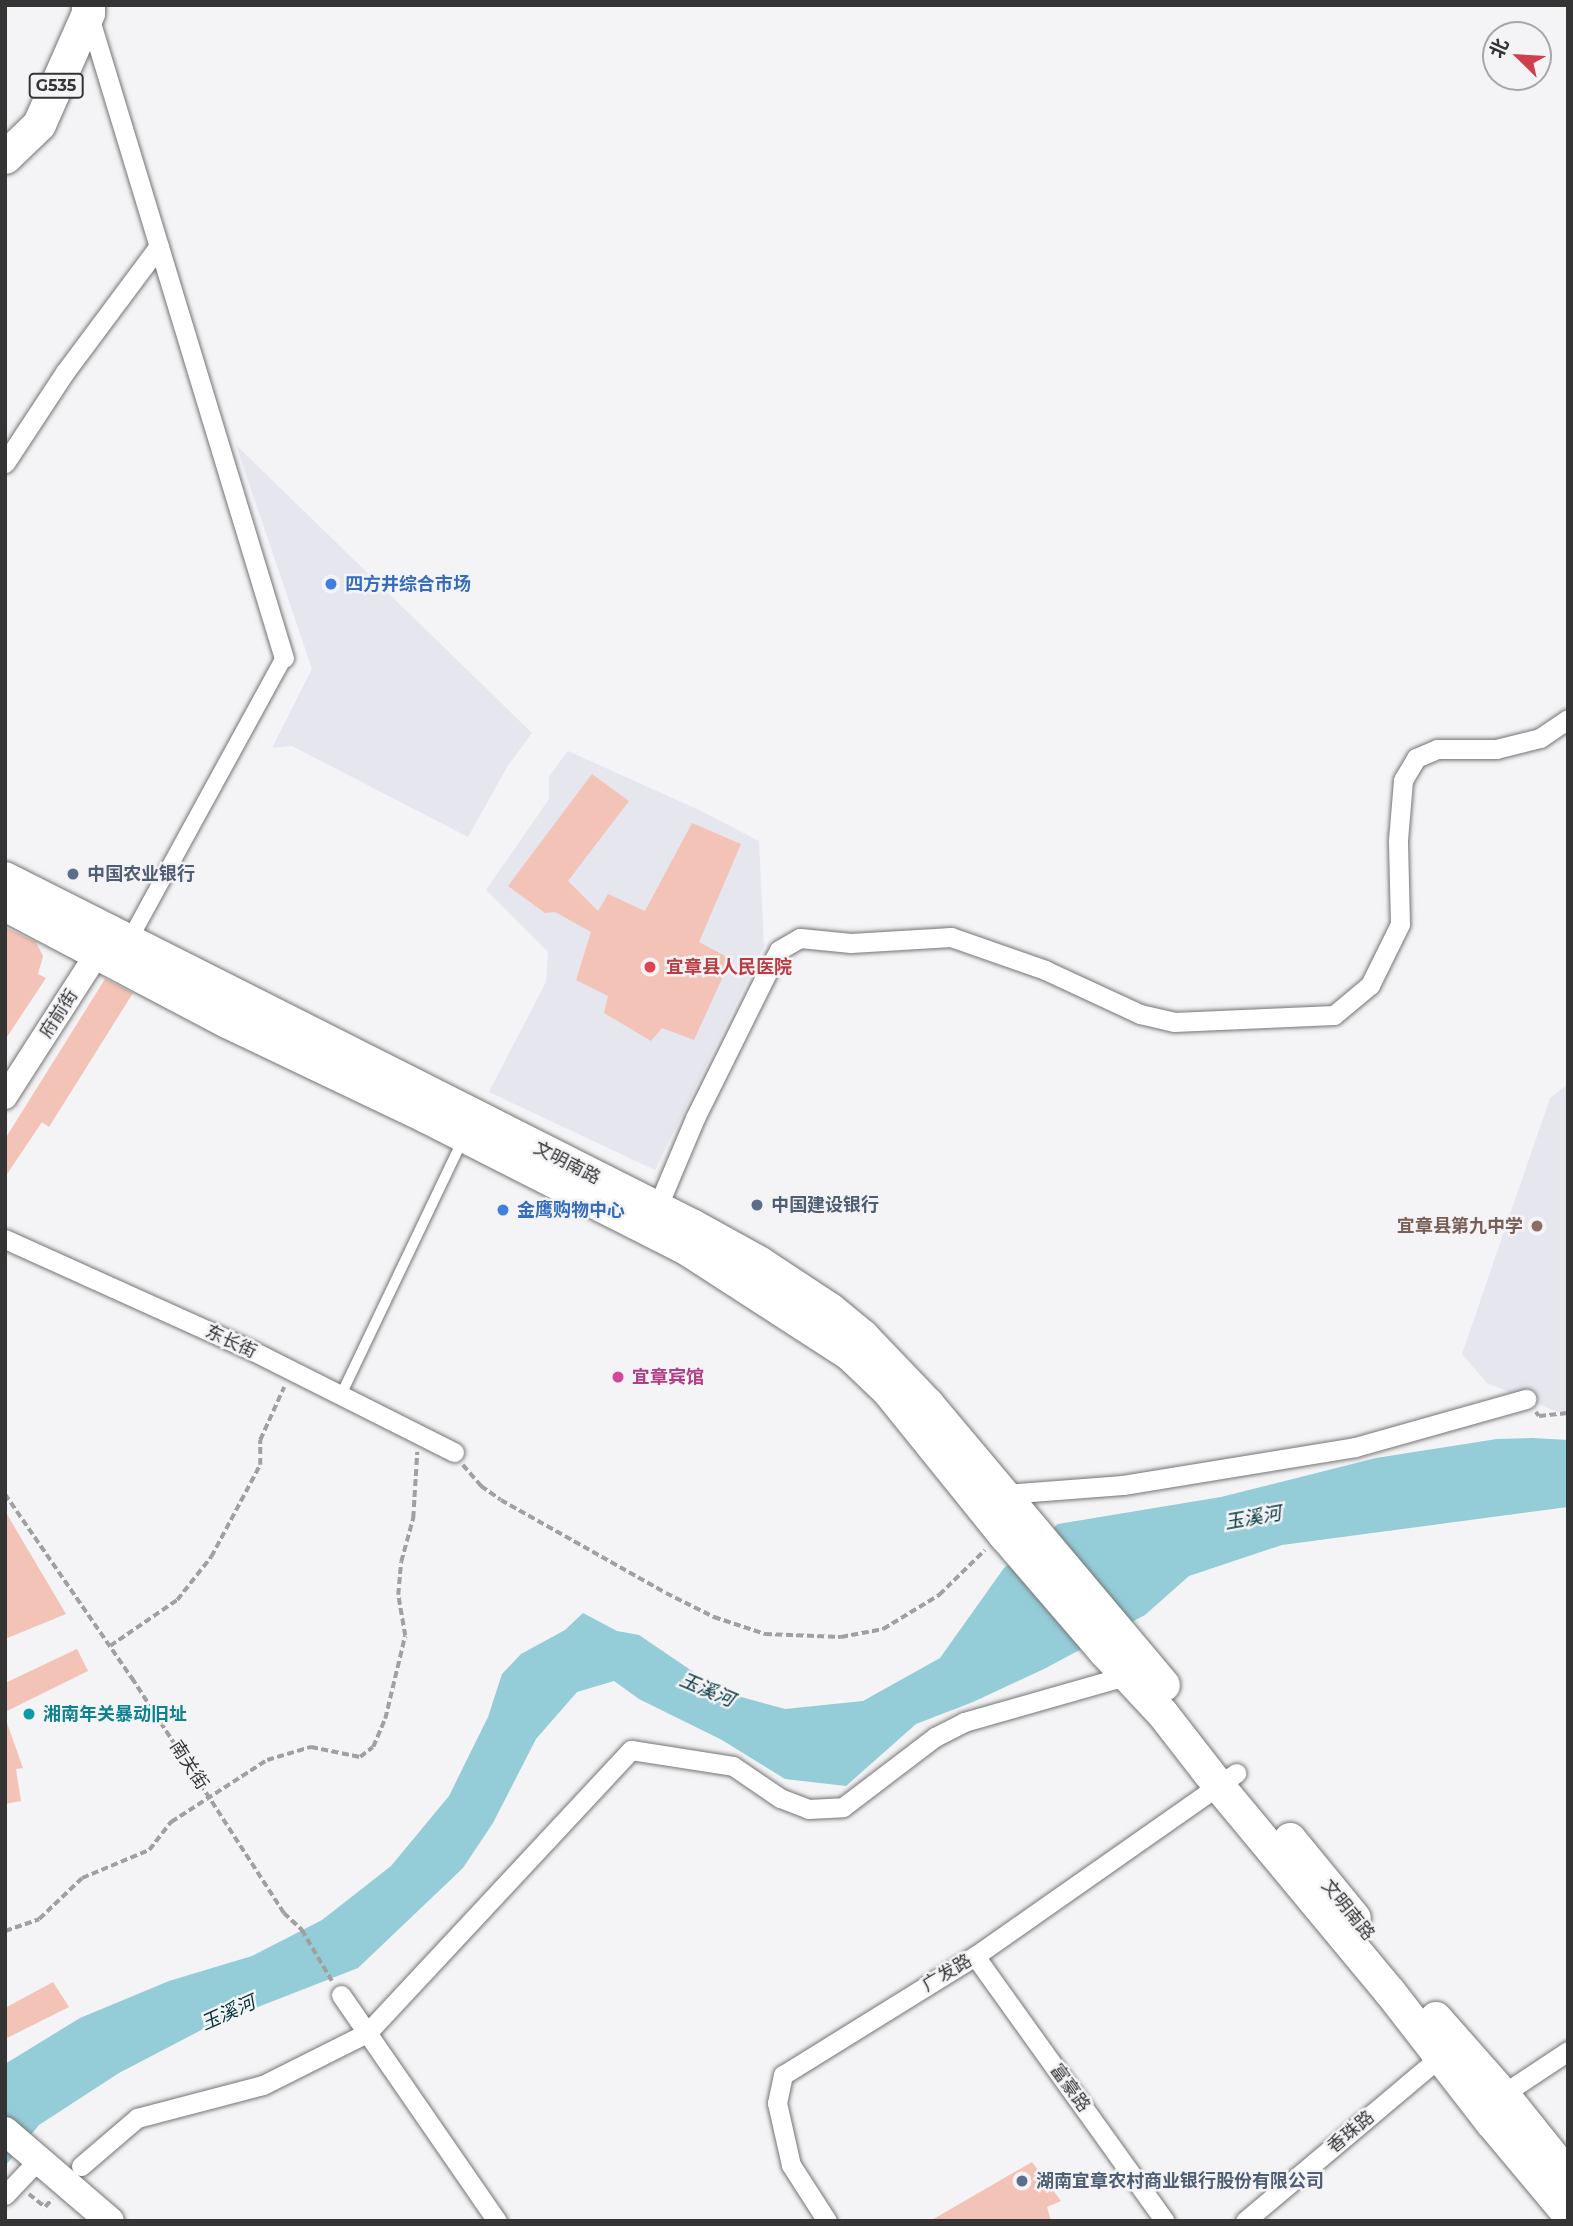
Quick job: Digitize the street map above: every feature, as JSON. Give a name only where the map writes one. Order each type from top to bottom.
[{"type":"highway","name":"G535","points":[[5,157],[39,124],[88,9]]},
{"type":"main road","points":[[5,878],[115,936]]},
{"type":"main road","points":[[5,905],[115,936]]},
{"type":"main road","name":"文明南路","points":[[115,936],[468,1127],[657,1208],[758,1262],[830,1309],[863,1336],[928,1404],[1005,1494],[1024,1538],[1140,1672],[1448,2050],[1503,2094],[1568,2175]]},
{"type":"main road","points":[[468,1127],[688,1250],[849,1354],[887,1390],[1024,1538]]},
{"type":"main road","points":[[1448,2050],[1568,2214]]},
{"type":"main road","points":[[5,2130],[110,2221]]},
{"type":"street","points":[[88,9],[284,658],[115,936]]},
{"type":"street","points":[[5,463],[65,372],[159,246]]},
{"type":"street","points":[[657,1208],[695,1118],[779,950],[800,939],[851,943],[951,937],[1045,970],[1140,1014],[1174,1022],[1334,1015],[1370,985],[1400,924],[1398,840],[1403,780],[1416,758],[1437,749],[1496,749],[1540,738],[1568,719]]},
{"type":"street","name":"府前街","points":[[5,1097],[115,936]]},
{"type":"street","name":"东长街","points":[[5,1239],[291,1370],[454,1452]]},
{"type":"street","points":[[1005,1494],[1124,1485],[1355,1447],[1526,1399]]},
{"type":"street","points":[[80,2166],[138,2118],[263,2085],[367,2033],[631,1750],[733,1766],[780,1797],[808,1808],[843,1807],[935,1737],[964,1722],[1140,1672]]},
{"type":"street","name":"广发路","points":[[827,2221],[791,2165],[777,2103],[783,2075],[975,1956],[1227,1779]]},
{"type":"street","name":"富豪路","points":[[975,1956],[1165,2221]]},
{"type":"street","points":[[341,1995],[498,2221]]},
{"type":"street","name":"香珠路","points":[[1245,2221],[1448,2050]]},
{"type":"street","points":[[1503,2094],[1568,2051]]},
{"type":"street","points":[[5,2195],[37,2158]]},
{"type":"lane","points":[[341,1395],[468,1127]]},
{"type":"path","points":[[110,1646],[177,1600],[211,1557],[260,1465],[260,1440],[291,1370]]},
{"type":"path","points":[[1526,1399],[1539,1416],[1568,1413]]},
{"type":"path","points":[[5,1931],[39,1919],[82,1878],[149,1850],[171,1822],[267,1760],[311,1747],[360,1757],[379,1738],[394,1691],[405,1636],[398,1595],[401,1562],[413,1518],[418,1461],[413,1431]]},
{"type":"path","points":[[454,1452],[474,1478],[501,1500],[666,1593],[714,1617],[765,1633],[841,1637],[883,1629],[939,1595],[961,1576],[985,1550],[979,1540]]},
{"type":"path","name":"南关街","points":[[5,1494],[110,1646],[284,1913],[302,1930],[341,1995]]},
{"type":"shaded area","name":"四方井综合市场","points":[[236,445],[532,733],[507,767],[468,837],[292,746],[272,748],[312,669]]},
{"type":"shaded area","name":"宜章县人民医院","points":[[568,751],[699,810],[759,841],[764,946],[655,1170],[489,1092],[546,982],[548,952],[486,890],[549,799],[549,776]]},
{"type":"shaded area","name":"宜章县第九中学","points":[[1568,1084],[1568,1416],[1487,1383],[1462,1354],[1550,1098]]},
{"type":"water","name":"玉溪河","points":[[1497,1439],[1568,1440],[1568,1507],[1282,1545],[1189,1576],[1145,1615],[1044,1669],[973,1702],[916,1724],[846,1786],[785,1779],[722,1740],[639,1699],[614,1681],[577,1692],[536,1739],[493,1823],[463,1868],[358,1968],[209,2026],[119,2073],[39,2125],[5,2166],[5,2064],[80,2018],[169,1981],[252,1956],[322,1920],[391,1866],[449,1796],[488,1717],[502,1674],[521,1654],[565,1630],[583,1613],[617,1631],[639,1635],[723,1692],[785,1709],[863,1701],[940,1658],[1004,1568],[1058,1524],[1221,1497],[1376,1458]]},
{"type":"building","points":[[592,774],[629,801],[568,881],[598,911],[608,894],[645,911],[692,823],[741,844],[699,942],[731,959],[694,1040],[662,1028],[651,1041],[604,1013],[608,996],[576,980],[591,932],[555,912],[545,913],[508,886]]},
{"type":"building","points":[[5,927],[36,942],[43,956],[38,974],[46,978],[5,1040]]},
{"type":"building","points":[[105,979],[133,993],[49,1127],[42,1122],[5,1177],[5,1139]]},
{"type":"building","points":[[5,1511],[66,1614],[5,1639]]},
{"type":"building","points":[[77,1649],[88,1671],[5,1712],[5,1683]]},
{"type":"building","points":[[7,1723],[23,1768],[16,1769],[21,1801],[5,1804]]},
{"type":"building","points":[[53,1982],[69,2007],[5,2039],[5,2008]]},
{"type":"building","name":"湖南宜章农村商业银行股份有限公司","points":[[1032,2162],[1061,2201],[1047,2207],[1051,2221],[930,2221]]},
{"type":"place","name":"四方井综合市场","points":[[331,584]]},
{"type":"place","name":"中国农业银行","points":[[73,874]]},
{"type":"place","name":"宜章县人民医院","points":[[650,967]]},
{"type":"place","name":"中国建设银行","points":[[757,1205]]},
{"type":"place","name":"金鹰购物中心","points":[[503,1210]]},
{"type":"place","name":"宜章县第九中学","points":[[1537,1226]]},
{"type":"place","name":"宜章宾馆","points":[[618,1377]]},
{"type":"place","name":"湘南年关暴动旧址","points":[[29,1714]]},
{"type":"place","name":"湖南宜章农村商业银行股份有限公司","points":[[1022,2181]]}]
